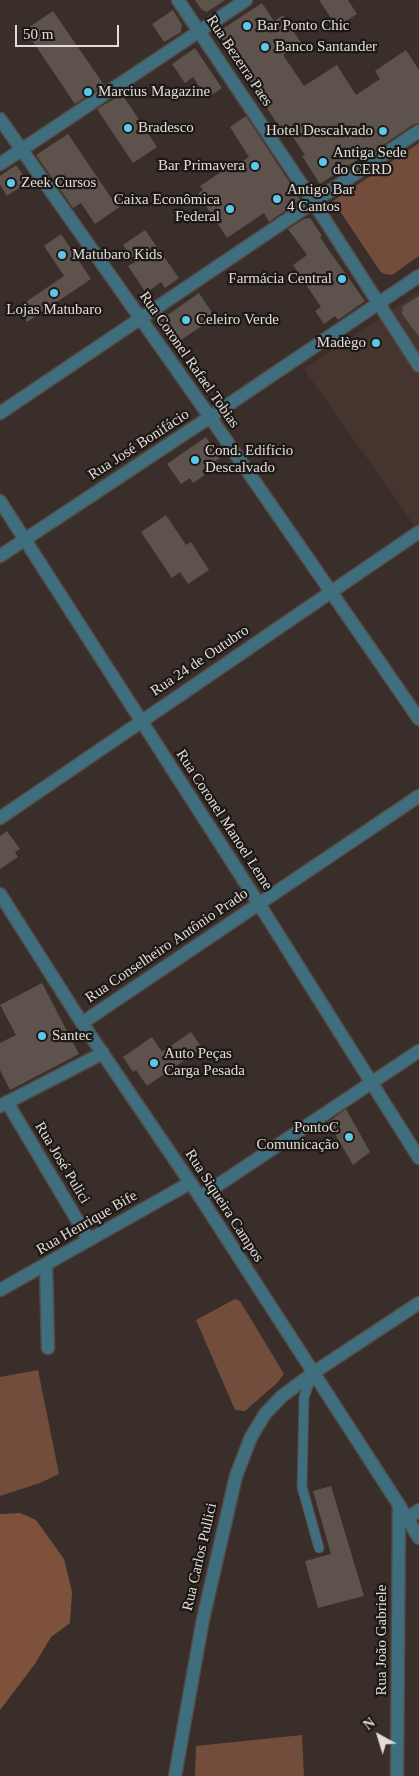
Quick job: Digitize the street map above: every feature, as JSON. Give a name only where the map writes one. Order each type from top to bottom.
[{"type":"street","name":"Rua Bezerra Paes","points":[[178,0],[314,203],[419,366]]},
{"type":"street","points":[[0,164],[246,0]]},
{"type":"street","name":"Rua Coronel Rafael Tobias","points":[[0,119],[332,591],[419,718]]},
{"type":"street","points":[[0,413],[419,131]]},
{"type":"street","name":"Rua José Bonifácio","points":[[0,556],[419,276]]},
{"type":"street","name":"Rua Coronel Manoel Leme","points":[[0,501],[259,904],[419,1158]]},
{"type":"street","name":"Rua 24 de Outubro","points":[[0,818],[419,532]]},
{"type":"street","name":"Rua Conselheiro Antônio Prado","points":[[82,1023],[419,796]]},
{"type":"street","name":"Rua Siqueira Campos","points":[[0,894],[82,1023],[200,1197],[399,1504],[419,1538]]},
{"type":"street","points":[[200,1197],[419,1051]]},
{"type":"street","points":[[3,1104],[102,1053]]},
{"type":"street","name":"Rua José Pulici","points":[[3,1104],[89,1240]]},
{"type":"street","name":"Rua Henrique Bife","points":[[0,1290],[190,1183]]},
{"type":"street","points":[[46,1265],[48,1348]]},
{"type":"street","name":"Rua Carlos Pullici","points":[[175,1776],[203,1619],[236,1476],[251,1437],[265,1414],[281,1397],[313,1373],[419,1302]]},
{"type":"street","name":"Rua João Gabriele","points":[[397,1776],[399,1504]]},
{"type":"street","points":[[407,1519],[419,1510]]},
{"type":"lane","points":[[313,1373],[304,1397],[302,1487],[319,1548]]},
{"type":"shaded area","points":[[419,143],[419,256],[392,275],[384,274],[380,271],[333,201]]},
{"type":"shaded area","points":[[419,292],[419,532],[304,369]]},
{"type":"shaded area","points":[[235,1299],[240,1301],[284,1374],[277,1383],[245,1411],[235,1410],[196,1320]]},
{"type":"shaded area","points":[[38,1370],[59,1474],[40,1483],[0,1496],[0,1377]]},
{"type":"shaded area","points":[[20,1513],[36,1520],[64,1559],[72,1592],[70,1623],[51,1637],[35,1664],[0,1710],[0,1514]]},
{"type":"shaded area","points":[[302,1735],[304,1776],[195,1776],[196,1746]]},
{"type":"building","points":[[195,0],[225,0],[207,12],[202,10]]},
{"type":"building","points":[[319,0],[348,0],[357,14],[337,27]]},
{"type":"building","points":[[262,3],[274,21],[283,15],[301,43],[283,55],[304,86],[337,65],[356,95],[380,79],[375,71],[406,50],[419,70],[419,123],[414,124],[373,152],[372,150],[320,184],[302,156],[305,155],[291,134],[286,137],[220,37],[221,30]]},
{"type":"building","points":[[173,10],[182,25],[181,32],[164,42],[152,24]]},
{"type":"building","points":[[53,11],[104,85],[75,104],[25,30]]},
{"type":"building","points":[[195,48],[222,88],[207,98],[193,77],[185,83],[172,64]]},
{"type":"building","name":"Bradesco","points":[[122,94],[157,147],[133,163],[97,109]]},
{"type":"building","points":[[246,116],[300,200],[269,222],[264,213],[227,238],[198,194],[203,190],[200,186],[224,170],[225,172],[249,157],[230,127]]},
{"type":"building","points":[[68,134],[112,199],[118,195],[124,204],[95,224],[81,203],[73,208],[36,155]]},
{"type":"building","points":[[16,165],[28,182],[7,196],[0,185],[0,176]]},
{"type":"building","points":[[310,218],[322,236],[320,237],[365,301],[338,320],[335,316],[324,324],[315,311],[321,307],[293,265],[307,255],[288,229],[304,219]]},
{"type":"building","points":[[145,230],[179,278],[165,288],[161,282],[146,293],[128,266],[135,262],[123,245]]},
{"type":"building","name":"Lojas Matubaro","points":[[61,234],[91,279],[27,322],[17,308],[64,276],[44,246]]},
{"type":"building","name":"Celeiro Verde","points":[[199,293],[215,317],[172,346],[156,323]]},
{"type":"building","points":[[419,296],[419,337],[402,314],[403,306]]},
{"type":"building","name":"Cond. Edifício Descalvado","points":[[206,437],[220,458],[202,471],[205,475],[193,483],[190,478],[181,484],[167,464]]},
{"type":"building","points":[[166,515],[186,545],[191,542],[209,570],[188,584],[180,572],[172,578],[141,532]]},
{"type":"building","points":[[7,831],[20,849],[15,852],[18,857],[0,869],[0,836]]},
{"type":"building","name":"Santec","points":[[42,983],[79,1054],[10,1090],[0,1070],[0,1043],[16,1035],[0,1005]]},
{"type":"building","name":"Auto Peças Carga Pesada","points":[[191,1032],[202,1048],[147,1086],[136,1070],[133,1072],[123,1057],[152,1037],[162,1052]]},
{"type":"building","name":"PontoC Comunicação","points":[[346,1109],[370,1152],[353,1165],[328,1122]]},
{"type":"building","points":[[331,1486],[364,1596],[318,1608],[305,1561],[331,1554],[313,1491]]},
{"type":"place","name":"Bar Ponto Chic","points":[[247,26]]},
{"type":"place","name":"Banco Santander","points":[[265,47]]},
{"type":"place","name":"Marcius Magazine","points":[[88,92]]},
{"type":"place","name":"Bradesco","points":[[128,128]]},
{"type":"place","name":"Hotel Descalvado","points":[[383,131]]},
{"type":"place","name":"Antiga Sede do CERD","points":[[323,162]]},
{"type":"place","name":"Bar Primavera","points":[[255,166]]},
{"type":"place","name":"Zeek Cursos","points":[[11,183]]},
{"type":"place","name":"Antigo Bar 4 Cantos","points":[[277,199]]},
{"type":"place","name":"Caixa Econômica Federal","points":[[230,209]]},
{"type":"place","name":"Matubaro Kids","points":[[62,255]]},
{"type":"place","name":"Farmácia Central","points":[[342,279]]},
{"type":"place","name":"Lojas Matubaro","points":[[54,293]]},
{"type":"place","name":"Celeiro Verde","points":[[186,320]]},
{"type":"place","name":"Madègo","points":[[376,343]]},
{"type":"place","name":"Cond. Edifício Descalvado","points":[[195,460]]},
{"type":"place","name":"Santec","points":[[42,1036]]},
{"type":"place","name":"Auto Peças Carga Pesada","points":[[154,1063]]},
{"type":"place","name":"PontoC Comunicação","points":[[349,1137]]}]
